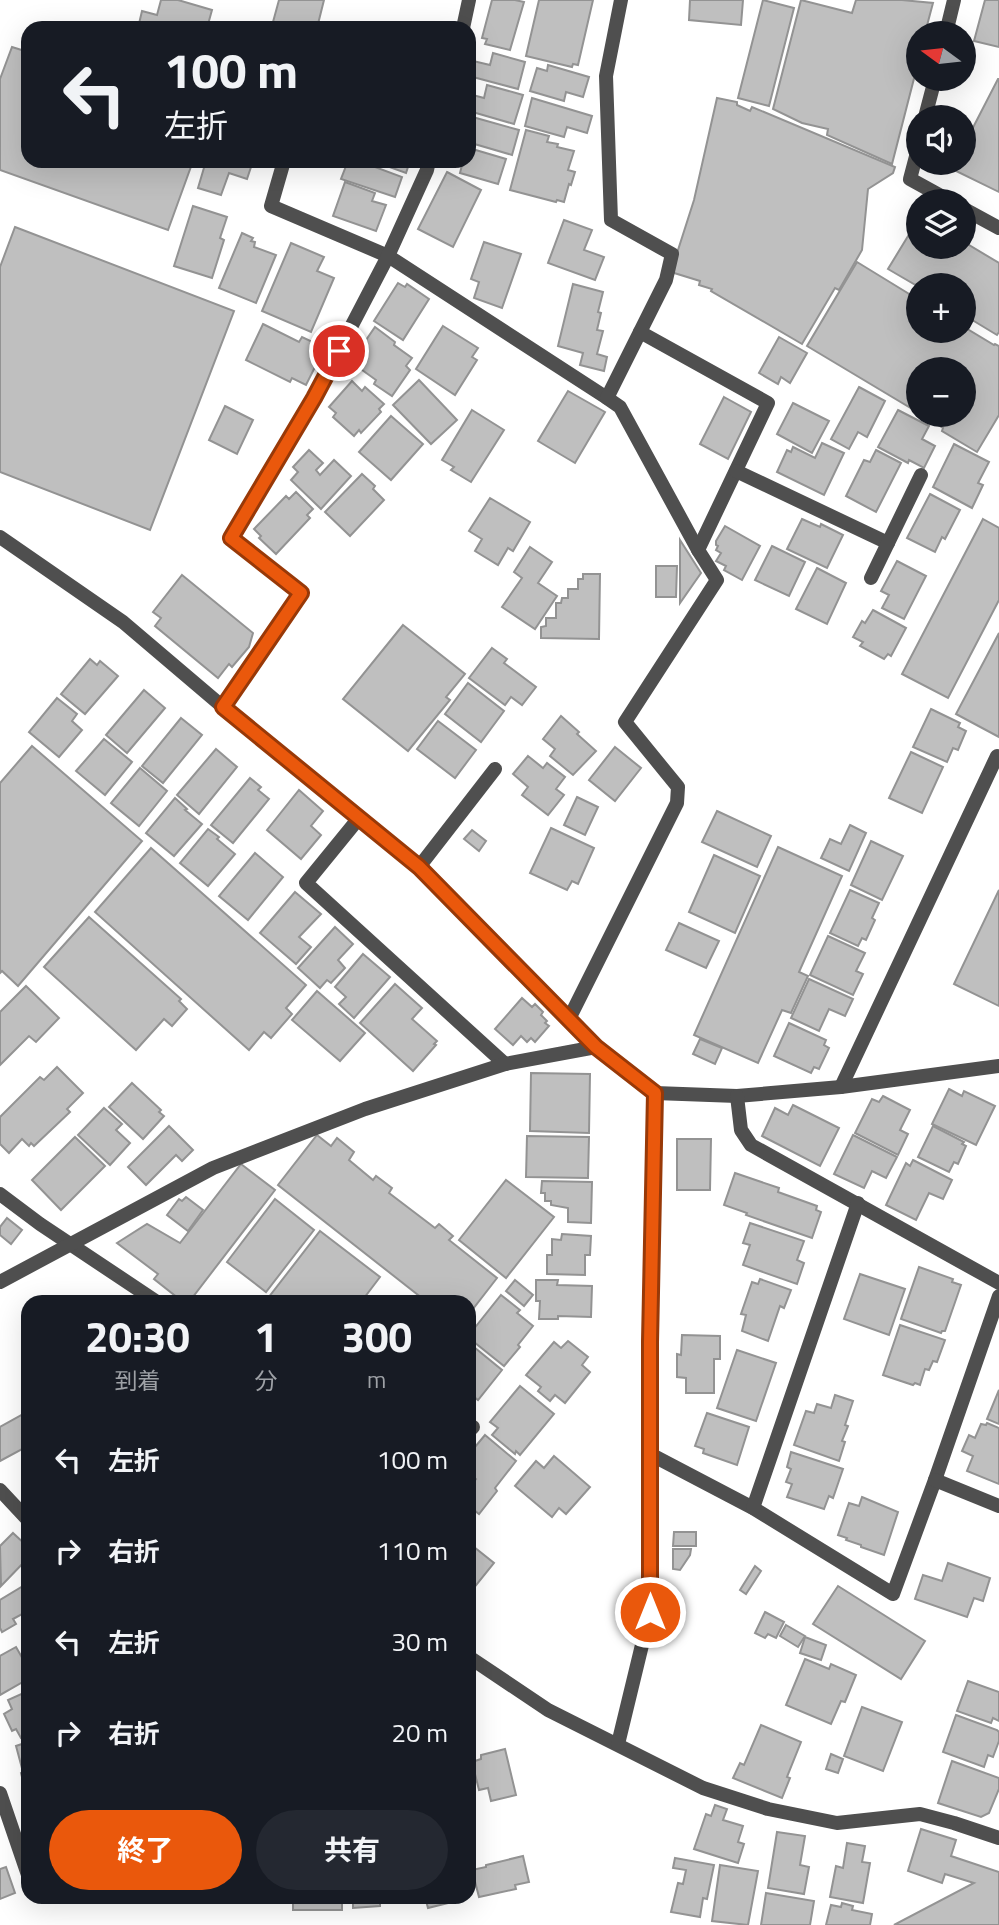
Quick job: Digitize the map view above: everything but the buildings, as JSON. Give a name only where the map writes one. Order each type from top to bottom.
[{"type":"street","points":[[465,21],[470,0]]},
{"type":"street","points":[[607,398],[666,280],[672,254],[611,220],[606,76],[621,0]]},
{"type":"street","points":[[949,21],[954,0]]},
{"type":"street","points":[[282,168],[271,206],[388,256],[620,407],[717,580],[625,722],[678,788],[677,803],[569,1019]]},
{"type":"street","points":[[223,707],[301,593],[231,538],[314,398],[388,256],[427,168]]},
{"type":"street","points":[[911,175],[910,179],[928,189]]},
{"type":"street","points":[[976,216],[999,228]]},
{"type":"street","points":[[640,331],[768,403],[698,550]]},
{"type":"street","points":[[736,471],[888,543]]},
{"type":"street","points":[[871,578],[921,475]]},
{"type":"street","points":[[0,537],[122,622],[419,867],[596,1047],[655,1093],[737,1096],[841,1087],[999,1066]]},
{"type":"street","points":[[841,1087],[997,756]]},
{"type":"street","points":[[419,867],[495,769]]},
{"type":"street","points":[[359,818],[306,883],[505,1064]]},
{"type":"street","points":[[0,1282],[213,1168],[365,1109],[505,1064],[596,1047]]},
{"type":"street","points":[[618,1744],[650,1612],[655,1093]]},
{"type":"street","points":[[737,1096],[741,1130],[751,1144],[999,1283]]},
{"type":"street","points":[[0,1194],[147,1295]]},
{"type":"street","points":[[753,1508],[858,1203]]},
{"type":"street","points":[[650,1454],[753,1508],[893,1594],[999,1296]]},
{"type":"street","points":[[935,1480],[999,1506]]},
{"type":"street","points":[[0,1490],[21,1512]]},
{"type":"street","points":[[476,1662],[548,1710],[703,1788],[768,1809],[836,1823],[920,1814],[999,1838]]},
{"type":"street","points":[[0,1793],[21,1854]]},
{"type":"route","points":[[339,351],[231,538],[301,593],[223,707],[419,867],[596,1047],[655,1093],[650,1342],[650,1612]]}]
